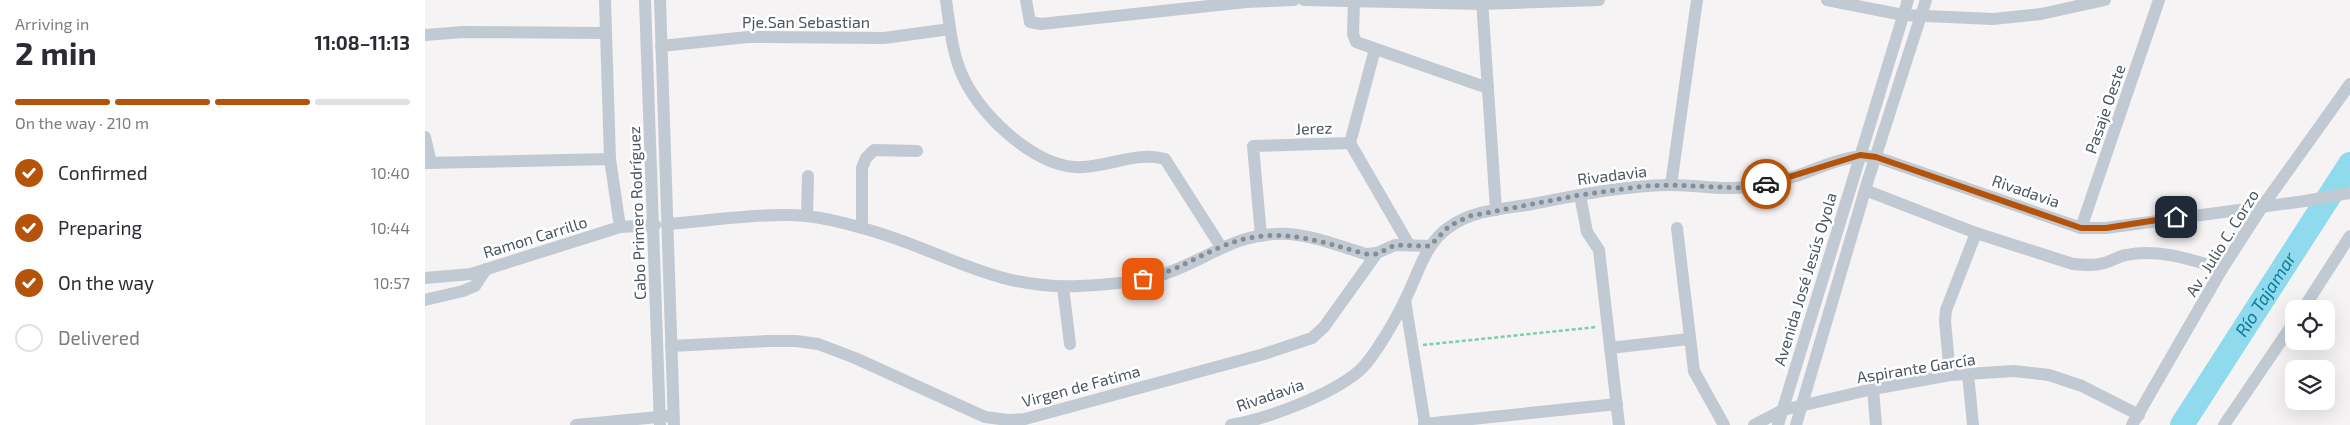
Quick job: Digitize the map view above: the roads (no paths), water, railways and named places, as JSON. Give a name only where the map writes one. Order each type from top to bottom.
[{"type":"street","points":[[605,0],[610,159],[620,227]]},
{"type":"street","name":"Cabo Primero Rodríguez","points":[[645,0],[671,346],[667,420]]},
{"type":"street","name":"Cabo Primero Rodríguez","points":[[660,0],[661,225],[667,420]]},
{"type":"street","points":[[946,0],[956,58],[965,82],[1001,127],[1042,158],[1063,165],[1081,168],[1148,156],[1165,159],[1221,247]]},
{"type":"street","points":[[1025,0],[1030,22],[1041,24],[1246,1],[1295,0]]},
{"type":"street","points":[[1304,0],[1482,2],[1599,0]]},
{"type":"street","points":[[1671,185],[1697,0]]},
{"type":"street","points":[[1827,0],[1903,15],[1993,19],[2041,14],[2105,0]]},
{"type":"street","name":"Avenida José Jesús Oyola","points":[[1778,425],[1908,0]]},
{"type":"street","points":[[1796,425],[1865,190],[1926,0]]},
{"type":"street","name":"Pasaje Oeste","points":[[2081,228],[2159,0]]},
{"type":"street","points":[[1354,1],[1353,34],[1356,42],[1488,88]]},
{"type":"street","points":[[1482,2],[1496,210]]},
{"type":"street","name":"Pje.San Sebastian","points":[[661,46],[748,37],[884,38],[950,29]]},
{"type":"street","points":[[425,35],[463,32],[605,33]]},
{"type":"street","points":[[1350,143],[1375,49]]},
{"type":"street","name":"Av . Julio C. Corzo","points":[[2135,420],[2222,270],[2262,207],[2350,84]]},
{"type":"street","points":[[425,137],[428,163],[610,159]]},
{"type":"street","name":"Jerez","points":[[1261,236],[1253,146],[1350,143],[1408,244]]},
{"type":"street","points":[[862,228],[862,168],[866,158],[874,150],[917,151]]},
{"type":"street","name":"Rivadavia","points":[[1231,425],[1269,419],[1346,381],[1360,370],[1371,357],[1405,300],[1430,246],[1449,226],[1470,216],[1496,210],[1580,195],[1671,185],[1741,188],[1794,177],[1860,155],[1876,157],[2081,228],[2106,228],[2305,201],[2348,193]]},
{"type":"street","points":[[807,216],[808,176]]},
{"type":"street","points":[[1865,190],[1976,233],[2073,264],[2090,266],[2103,264],[2125,255],[2144,253],[2181,256],[2222,270]]},
{"type":"street","points":[[1580,195],[1587,232],[1599,250],[1619,425]]},
{"type":"street","name":"Ramon Carrillo","points":[[425,278],[471,274],[620,227],[781,215],[807,216],[862,228],[980,273],[1040,287],[1116,284],[1157,276],[1181,268],[1221,247],[1241,239],[1261,236],[1289,234],[1366,254],[1377,254]]},
{"type":"street","points":[[1677,228],[1693,371],[1724,425]]},
{"type":"street","points":[[1950,375],[1945,321],[1946,310],[1976,233]]},
{"type":"street","points":[[2309,300],[2350,236]]},
{"type":"street","points":[[1377,254],[1395,245],[1430,246]]},
{"type":"street","name":"Virgen de Fatima","points":[[671,346],[769,341],[796,341],[818,344],[855,358],[985,417],[1008,420],[1025,419],[1264,354],[1312,338],[1324,327],[1377,254]]},
{"type":"street","points":[[425,300],[463,292],[475,286],[486,270]]},
{"type":"street","points":[[1063,287],[1069,344]]},
{"type":"street","points":[[1405,300],[1424,424],[1617,404]]},
{"type":"street","points":[[2224,425],[2285,335]]},
{"type":"street","points":[[1609,348],[1689,340]]},
{"type":"street","name":"Aspirante García","points":[[1754,425],[1783,410],[1873,389],[1950,375],[2014,371],[2049,375],[2082,386],[2135,420]]},
{"type":"street","points":[[1968,374],[1973,425]]},
{"type":"street","points":[[1873,389],[1877,425]]},
{"type":"street","points":[[576,425],[667,420]]},
{"type":"waterway","name":"Río Tajamar","points":[[2182,425],[2350,164]]}]
